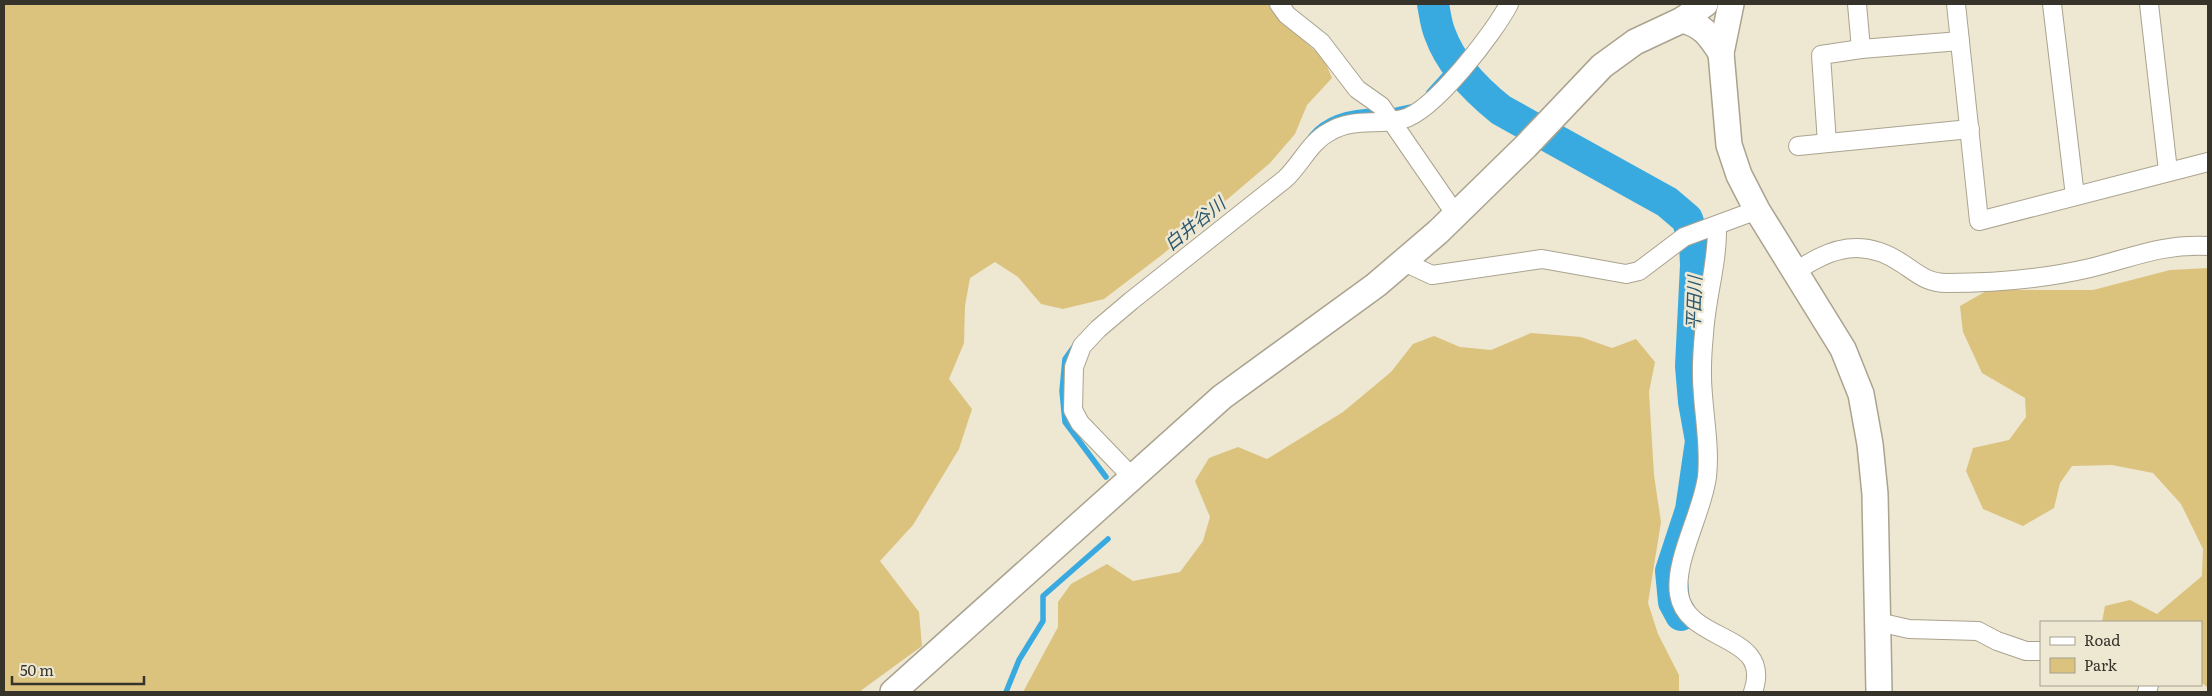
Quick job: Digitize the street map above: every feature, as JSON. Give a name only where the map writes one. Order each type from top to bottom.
[{"type":"street","points":[[1279,4],[1287,16],[1321,42],[1357,89],[1376,100],[1456,215]]},
{"type":"street","points":[[1132,478],[1080,423],[1073,410],[1074,367],[1082,346],[1098,328],[1297,168],[1320,138],[1330,131],[1355,122],[1393,122],[1420,112],[1465,64],[1500,20],[1509,4]]},
{"type":"street","points":[[893,692],[1222,397],[1318,328],[1404,262],[1456,215],[1526,146],[1602,66],[1635,42],[1682,20],[1705,4]]},
{"type":"street","points":[[1731,4],[1721,53],[1729,145],[1739,175],[1757,210],[1843,348],[1861,394],[1870,444],[1874,494],[1879,692]]},
{"type":"street","points":[[1857,4],[1862,49]]},
{"type":"street","points":[[1956,4],[1979,220],[2208,162]]},
{"type":"street","points":[[2052,4],[2074,196]]},
{"type":"street","points":[[2149,4],[2168,171]]},
{"type":"street","points":[[1682,20],[1696,23],[1708,32],[1721,53]]},
{"type":"street","points":[[1827,143],[1820,55],[1862,49],[1960,41]]},
{"type":"street","points":[[1798,146],[1970,129]]},
{"type":"street","points":[[1404,262],[1432,275],[1542,259],[1626,274],[1639,271],[1700,231],[1757,210]]},
{"type":"street","points":[[1700,231],[1717,244],[1704,334],[1702,393],[1710,445],[1707,479],[1680,570],[1679,595],[1685,610],[1698,623],[1715,635],[1736,643],[1750,655],[1756,668],[1757,681],[1753,692]]},
{"type":"street","points":[[1795,272],[1816,257],[1840,248],[1862,248],[1888,254],[1931,282],[2032,278],[2090,268],[2164,247],[2208,246]]},
{"type":"street","points":[[1878,622],[1909,629],[1978,631],[1997,641],[2026,651],[2040,651]]},
{"type":"green space","points":[[4,4],[1272,4],[1296,33],[1324,59],[1332,78],[1307,105],[1295,134],[1270,163],[1163,254],[1104,299],[1063,309],[1041,304],[1018,277],[995,262],[970,278],[965,306],[964,343],[949,379],[972,409],[959,449],[913,525],[880,561],[919,612],[922,646],[859,692],[4,692]]},
{"type":"green space","points":[[2208,268],[2208,688],[2202,683],[2202,621],[2102,621],[2105,606],[2130,600],[2157,614],[2202,576],[2203,549],[2181,504],[2153,473],[2112,465],[2072,466],[2060,483],[2054,508],[2023,526],[1983,509],[1966,471],[1973,448],[2009,440],[2026,417],[2025,398],[1982,373],[1963,332],[1960,306],[1988,290],[2093,290],[2170,270]]},
{"type":"green space","points":[[1531,333],[1581,337],[1612,348],[1636,339],[1655,362],[1649,392],[1654,475],[1661,522],[1648,603],[1658,634],[1679,675],[1679,692],[1023,692],[1058,627],[1058,602],[1071,584],[1107,564],[1133,581],[1180,572],[1203,541],[1210,517],[1195,481],[1209,458],[1238,447],[1267,459],[1343,412],[1391,372],[1413,344],[1434,336],[1460,347],[1491,350]]},
{"type":"waterway","name":"平田川","points":[[1433,4],[1439,31],[1451,56],[1465,76],[1501,110],[1667,202],[1687,219],[1695,243],[1696,265],[1691,366],[1694,402],[1701,441],[1691,510],[1671,571],[1674,602],[1681,615]]},
{"type":"waterway","name":"白井谷川","points":[[1429,92],[1449,70],[1453,60]]},
{"type":"waterway","name":"白井谷川","points":[[1388,112],[1411,107]]},
{"type":"waterway","name":"白井谷川","points":[[1311,136],[1333,119],[1360,112],[1379,111]]},
{"type":"waterway","name":"白井谷川","points":[[1075,345],[1065,359],[1062,391],[1065,422],[1106,477]]},
{"type":"waterway","name":"白井谷川","points":[[1006,692],[1019,660],[1043,621],[1043,596],[1108,539]]}]
